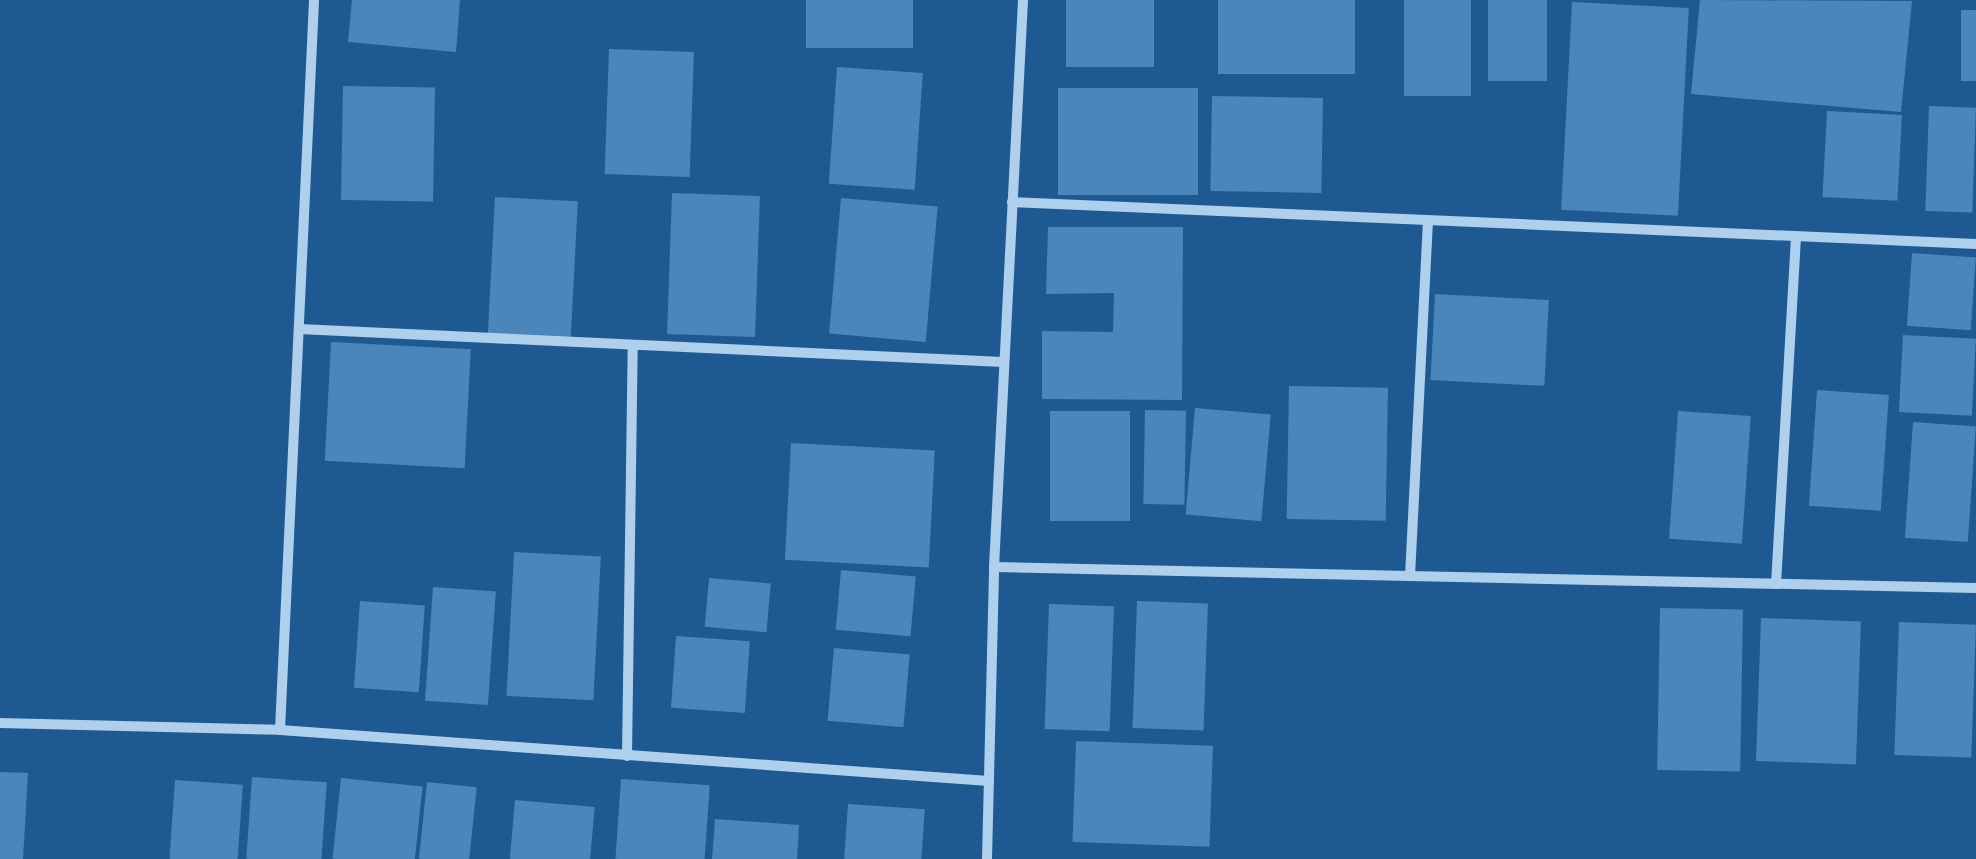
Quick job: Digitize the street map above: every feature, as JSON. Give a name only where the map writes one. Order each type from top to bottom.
[{"type":"street","points":[[280,730],[314,0]]},
{"type":"street","points":[[986,859],[994,566],[1023,0]]},
{"type":"street","points":[[1012,202],[1796,240],[1976,244]]},
{"type":"street","points":[[1410,576],[1428,220]]},
{"type":"street","points":[[1776,584],[1796,240]]},
{"type":"street","points":[[299,329],[633,348],[1004,362]]},
{"type":"street","points":[[627,756],[633,348]]},
{"type":"street","points":[[994,566],[1976,588]]},
{"type":"street","points":[[0,723],[280,730],[990,782]]},
{"type":"building","points":[[352,0],[460,0],[456,52],[348,42]]},
{"type":"building","points":[[806,0],[913,0],[913,48],[806,48]]},
{"type":"building","points":[[1066,0],[1154,0],[1154,67],[1066,67]]},
{"type":"building","points":[[1218,0],[1355,0],[1355,74],[1218,74]]},
{"type":"building","points":[[1404,0],[1471,0],[1471,96],[1404,96]]},
{"type":"building","points":[[1488,0],[1547,0],[1547,81],[1488,81]]},
{"type":"building","points":[[1700,0],[1912,1],[1901,112],[1691,94]]},
{"type":"building","points":[[1572,2],[1689,8],[1678,216],[1561,210]]},
{"type":"building","points":[[1961,10],[1976,10],[1976,81],[1961,81]]},
{"type":"building","points":[[609,49],[694,52],[690,177],[605,174]]},
{"type":"building","points":[[837,67],[923,73],[915,190],[829,184]]},
{"type":"building","points":[[343,86],[435,88],[433,202],[341,200]]},
{"type":"building","points":[[1058,88],[1198,88],[1198,195],[1058,195]]},
{"type":"building","points":[[1212,96],[1323,98],[1321,193],[1210,191]]},
{"type":"building","points":[[1929,106],[1976,108],[1972,213],[1925,211]]},
{"type":"building","points":[[1827,111],[1902,115],[1897,201],[1822,197]]},
{"type":"building","points":[[672,193],[760,196],[755,337],[667,334]]},
{"type":"building","points":[[495,197],[578,201],[571,338],[488,334]]},
{"type":"building","points":[[841,198],[938,206],[926,342],[829,333]]},
{"type":"building","points":[[1048,227],[1183,227],[1182,400],[1042,399],[1042,331],[1113,332],[1114,293],[1046,294]]},
{"type":"building","points":[[1912,253],[1976,257],[1971,330],[1907,326]]},
{"type":"building","points":[[1435,294],[1549,300],[1544,386],[1430,380]]},
{"type":"building","points":[[1903,335],[1976,339],[1972,416],[1899,412]]},
{"type":"building","points":[[331,342],[471,349],[465,468],[325,461]]},
{"type":"building","points":[[1289,386],[1388,388],[1386,521],[1287,519]]},
{"type":"building","points":[[1817,390],[1889,395],[1881,511],[1809,506]]},
{"type":"building","points":[[1195,408],[1271,415],[1261,521],[1186,515]]},
{"type":"building","points":[[1145,410],[1186,411],[1184,505],[1143,504]]},
{"type":"building","points":[[1050,411],[1130,411],[1130,521],[1050,521]]},
{"type":"building","points":[[1678,411],[1751,416],[1742,544],[1669,539]]},
{"type":"building","points":[[1913,422],[1976,426],[1968,542],[1905,538]]},
{"type":"building","points":[[791,443],[935,451],[929,567],[785,560]]},
{"type":"building","points":[[514,552],[601,557],[593,700],[506,696]]},
{"type":"building","points":[[841,570],[916,577],[910,636],[836,630]]},
{"type":"building","points":[[709,578],[771,583],[766,632],[705,627]]},
{"type":"building","points":[[433,587],[496,591],[488,705],[425,701]]},
{"type":"building","points":[[360,601],[425,606],[419,692],[354,688]]},
{"type":"building","points":[[1137,601],[1208,603],[1204,730],[1133,728]]},
{"type":"building","points":[[1049,604],[1114,606],[1110,731],[1045,729]]},
{"type":"building","points":[[1660,608],[1743,609],[1740,771],[1657,770]]},
{"type":"building","points":[[1761,618],[1861,621],[1856,764],[1756,761]]},
{"type":"building","points":[[1899,622],[1976,625],[1971,758],[1894,755]]},
{"type":"building","points":[[676,636],[750,641],[745,713],[671,708]]},
{"type":"building","points":[[834,648],[910,655],[903,727],[828,721]]},
{"type":"building","points":[[1076,741],[1213,746],[1209,847],[1072,842]]},
{"type":"building","points":[[0,772],[28,773],[23,859],[0,859]]},
{"type":"building","points":[[252,777],[327,782],[321,859],[246,859]]},
{"type":"building","points":[[341,778],[423,787],[415,859],[333,859]]},
{"type":"building","points":[[621,779],[710,785],[705,859],[615,859]]},
{"type":"building","points":[[175,780],[243,785],[238,859],[169,859]]},
{"type":"building","points":[[427,782],[477,787],[469,859],[419,859]]},
{"type":"building","points":[[515,800],[595,807],[590,859],[510,859]]},
{"type":"building","points":[[848,804],[925,809],[921,859],[844,859]]},
{"type":"building","points":[[715,819],[799,825],[797,859],[712,859]]}]
